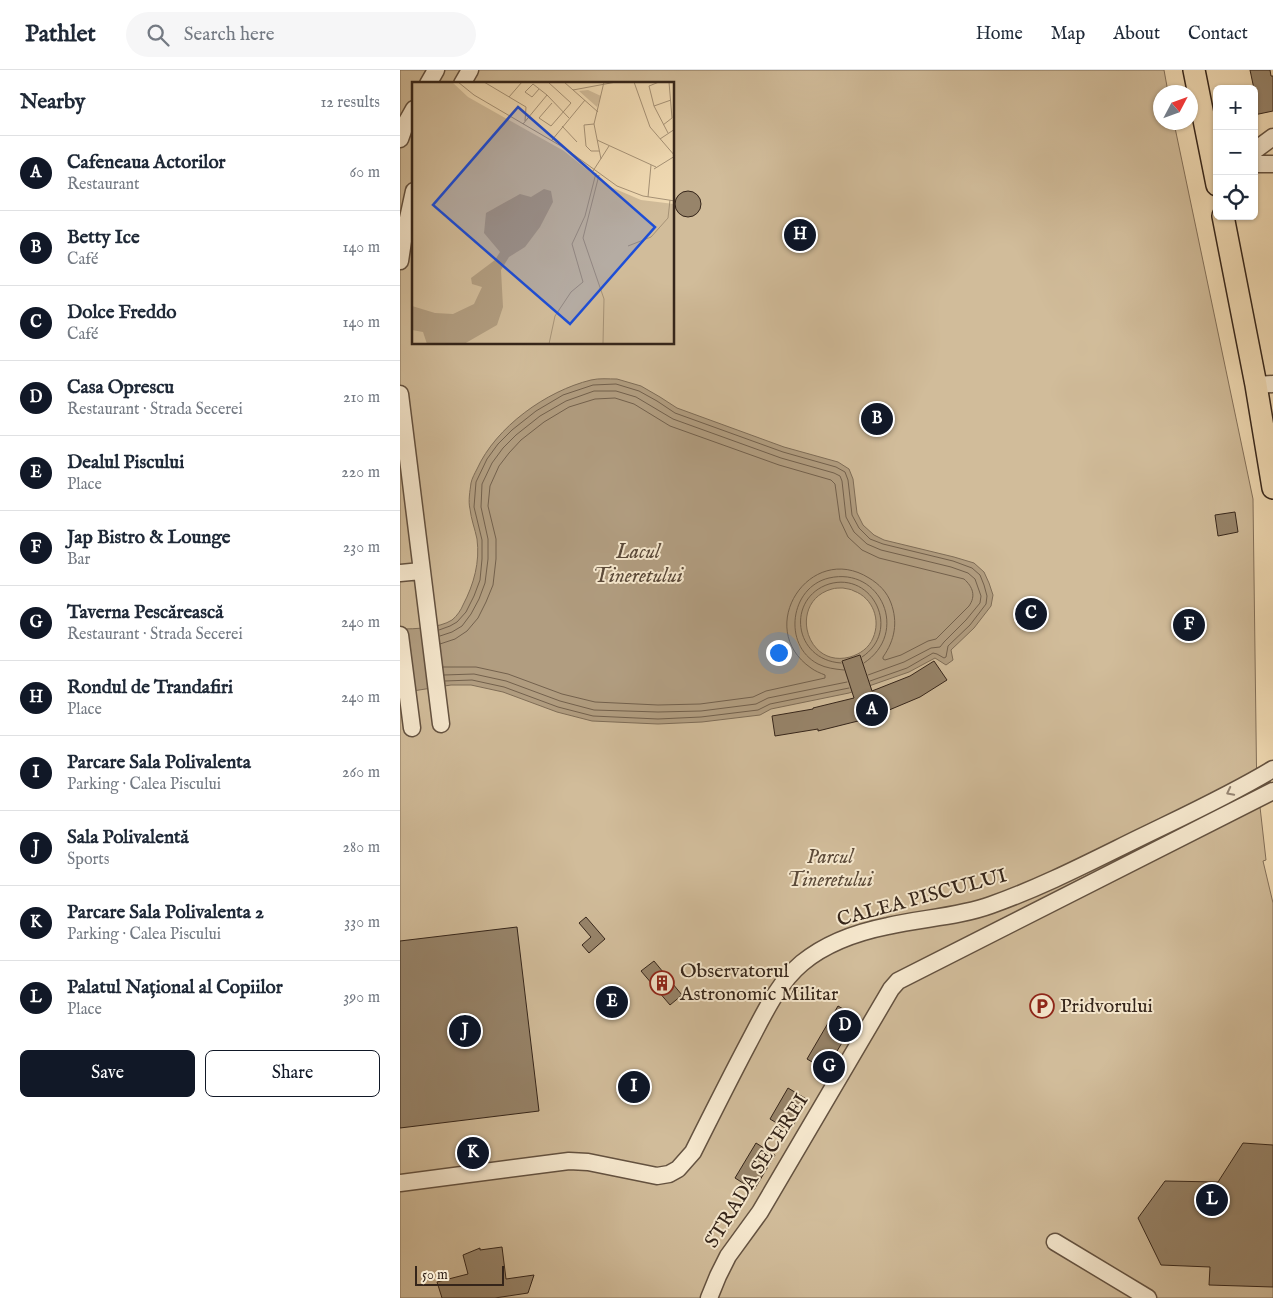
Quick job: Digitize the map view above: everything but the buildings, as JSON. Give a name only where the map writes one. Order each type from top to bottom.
[{"type":"main road","points":[[1194,70],[1213,160]]},
{"type":"main road","points":[[1224,220],[1264,385],[1265,432],[1273,488]]},
{"type":"street","points":[[429,82],[436,70]]},
{"type":"street","points":[[463,82],[470,70]]},
{"type":"street","points":[[406,131],[412,114]]},
{"type":"street","points":[[1258,148],[1273,137]]},
{"type":"street","points":[[1258,164],[1273,164]]},
{"type":"street","points":[[400,260],[412,200]]},
{"type":"street","points":[[400,394],[402,428],[441,724]]},
{"type":"street","points":[[400,574],[422,576]]},
{"type":"street","points":[[400,635],[412,728]]},
{"type":"street","name":"CALEA PISCULUI","points":[[400,1183],[569,1161],[588,1162],[657,1176],[678,1170],[693,1152],[757,1027],[781,986],[801,964],[815,954],[832,945],[871,930],[962,913],[1018,896],[1150,833],[1273,769]]},
{"type":"street","name":"STRADA SECEREI","points":[[709,1298],[728,1256],[760,1212],[898,981],[1273,791]]},
{"type":"street","points":[[1200,808],[1208,824]]},
{"type":"street","points":[[1150,833],[1158,850]]},
{"type":"street","points":[[1055,1242],[1148,1298]]},
{"type":"green space","name":"Parcul Tineretului","points":[[400,70],[1164,70],[1167,85],[1153,85],[1153,130],[1175,130],[1253,499],[1257,805],[1260,807],[1266,860],[1263,861],[1273,903],[1273,1298],[400,1298]]},
{"type":"water","name":"Lacul Tineretului","points":[[594,379],[617,379],[641,386],[677,408],[784,447],[838,462],[849,469],[853,479],[857,513],[863,525],[874,535],[884,540],[974,563],[984,572],[989,583],[993,595],[991,606],[974,628],[951,650],[953,660],[946,665],[935,658],[909,672],[849,693],[771,709],[760,715],[702,722],[658,724],[592,721],[557,712],[503,692],[471,685],[451,685],[400,693],[400,629],[420,628],[447,623],[457,615],[470,589],[478,556],[477,539],[469,506],[471,483],[496,439],[524,413],[557,393]],"holes":[[[844,588],[861,594],[866,599],[874,610],[876,624],[873,638],[867,648],[850,657],[835,658],[822,653],[813,644],[808,632],[806,619],[810,606],[818,596],[832,589]]]},
{"type":"place","name":"Rondul de Trandafiri","points":[[800,235]]},
{"type":"place","name":"Betty Ice","points":[[877,419]]},
{"type":"place","name":"Dolce Freddo","points":[[1031,614]]},
{"type":"place","name":"Jap Bistro & Lounge","points":[[1189,625]]},
{"type":"place","name":"Cafeneaua Actorilor","points":[[872,710]]},
{"type":"place","name":"Observatorul Astronomic Militar","points":[[662,983]]},
{"type":"place","name":"Dealul Piscului","points":[[612,1002]]},
{"type":"place","name":"Pridvorului","points":[[1042,1006]]},
{"type":"place","name":"Casa Oprescu","points":[[845,1026]]},
{"type":"place","name":"Sala Polivalentă","points":[[465,1031]]},
{"type":"place","name":"Taverna Pescărească","points":[[829,1067]]},
{"type":"place","name":"Parcare Sala Polivalenta","points":[[634,1087]]},
{"type":"place","name":"Parcare Sala Polivalenta 2","points":[[473,1153]]},
{"type":"place","name":"Palatul Național al Copiilor","points":[[1212,1200]]}]
